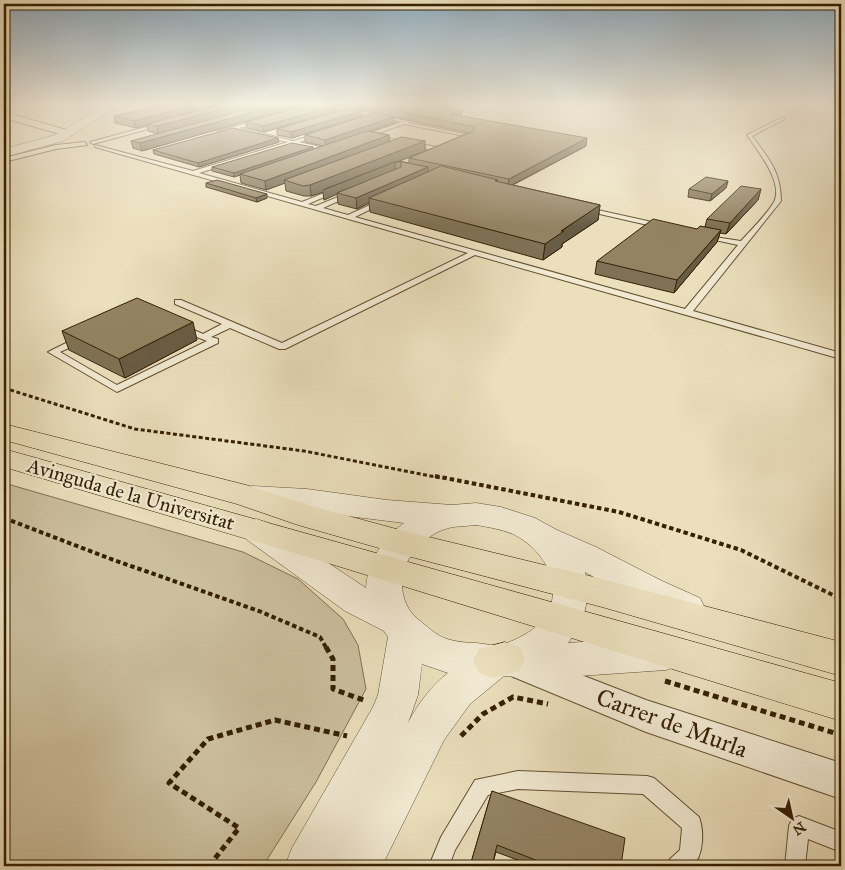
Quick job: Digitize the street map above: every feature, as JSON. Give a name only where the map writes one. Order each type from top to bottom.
[{"type":"main road","name":"Avinguda de la Universitat","points":[[4,432],[246,496],[309,517],[393,554]]},
{"type":"main road","name":"Avinguda de la Universitat","points":[[4,458],[133,493],[257,531],[393,554],[568,603],[741,632],[841,659]]},
{"type":"main road","name":"Avinguda de la Universitat","points":[[568,603],[670,653],[841,702]]},
{"type":"street","points":[[4,154],[33,145]]},
{"type":"street","name":"Avinguda de la Universitat","points":[[246,496],[308,500],[387,511],[452,516],[476,514],[501,518],[524,526],[545,540],[584,556],[647,590],[741,632]]},
{"type":"street","name":"Avinguda de la Universitat","points":[[393,554],[423,526],[452,516]]},
{"type":"street","name":"Avinguda de la Universitat","points":[[257,531],[358,601],[401,627],[424,646],[446,656],[469,661],[550,661],[670,653]]},
{"type":"street","name":"Avinguda de la Universitat","points":[[499,660],[530,651],[550,638],[568,603],[563,560],[545,540]]},
{"type":"street","points":[[310,866],[382,734],[398,695],[401,627],[386,602],[383,584],[393,554]]},
{"type":"street","points":[[356,866],[429,726],[456,691],[499,660]]},
{"type":"street","name":"Carrer de Murla","points":[[499,660],[646,716],[841,781]]},
{"type":"lane","points":[[4,160],[56,148],[86,145]]},
{"type":"lane","points":[[93,145],[841,356]]},
{"type":"lane","points":[[193,173],[286,145]]},
{"type":"lane","points":[[305,145],[327,150]]},
{"type":"lane","points":[[414,145],[437,150]]},
{"type":"lane","points":[[687,313],[778,201],[779,187],[774,168],[756,145]]},
{"type":"lane","points":[[429,153],[446,146]]},
{"type":"lane","points":[[110,150],[120,147]]},
{"type":"lane","points":[[318,153],[335,147]]},
{"type":"lane","points":[[134,156],[143,154]]},
{"type":"lane","points":[[230,183],[238,180]]},
{"type":"lane","points":[[302,204],[346,187]]},
{"type":"lane","points":[[266,194],[276,190]]},
{"type":"lane","points":[[317,208],[359,190]]},
{"type":"lane","points":[[348,217],[390,198]]},
{"type":"lane","points":[[577,208],[665,227]]},
{"type":"lane","points":[[694,234],[742,244]]},
{"type":"lane","points":[[178,302],[282,347],[474,253]]},
{"type":"lane","points":[[94,333],[53,352],[117,389],[215,341],[203,338],[169,322]]},
{"type":"lane","points":[[203,338],[230,324]]},
{"type":"lane","points":[[438,866],[448,844],[482,787],[518,780],[646,785],[692,824],[690,855],[677,866]]},
{"type":"lane","points":[[795,866],[800,826],[841,842]]},
{"type":"path","points":[[4,388],[135,430],[304,451],[619,512],[741,550],[841,599]]},
{"type":"path","points":[[209,866],[239,828],[169,783],[208,739],[275,720],[350,737]]},
{"type":"shaded area","points":[[4,483],[243,552],[298,579],[343,619],[358,645],[366,689],[316,782],[263,866],[4,866]]},
{"type":"building","points":[[173,145],[257,145],[198,163],[153,150]]},
{"type":"building","points":[[287,145],[313,147],[234,173],[212,167]]},
{"type":"building","points":[[327,145],[363,145],[265,181],[240,174]]},
{"type":"building","points":[[381,145],[416,145],[310,185],[303,186],[284,180]]},
{"type":"building","points":[[441,145],[574,145],[509,179],[409,158]]},
{"type":"building","points":[[397,161],[428,167],[356,198],[337,193],[401,167],[401,162],[395,162],[323,190]]},
{"type":"building","points":[[441,166],[498,180],[495,181],[600,205],[545,244],[369,198]]},
{"type":"building","points":[[706,177],[728,181],[712,194],[689,189]]},
{"type":"building","points":[[217,180],[267,194],[256,198],[206,183]]},
{"type":"building","points":[[741,186],[761,189],[730,223],[707,219]]},
{"type":"building","points":[[653,219],[697,229],[700,226],[721,230],[677,280],[597,261]]},
{"type":"building","points":[[137,298],[193,322],[119,359],[62,331]]},
{"type":"building","points":[[492,791],[625,838],[621,866],[551,866],[497,845],[492,866],[470,866]]}]
